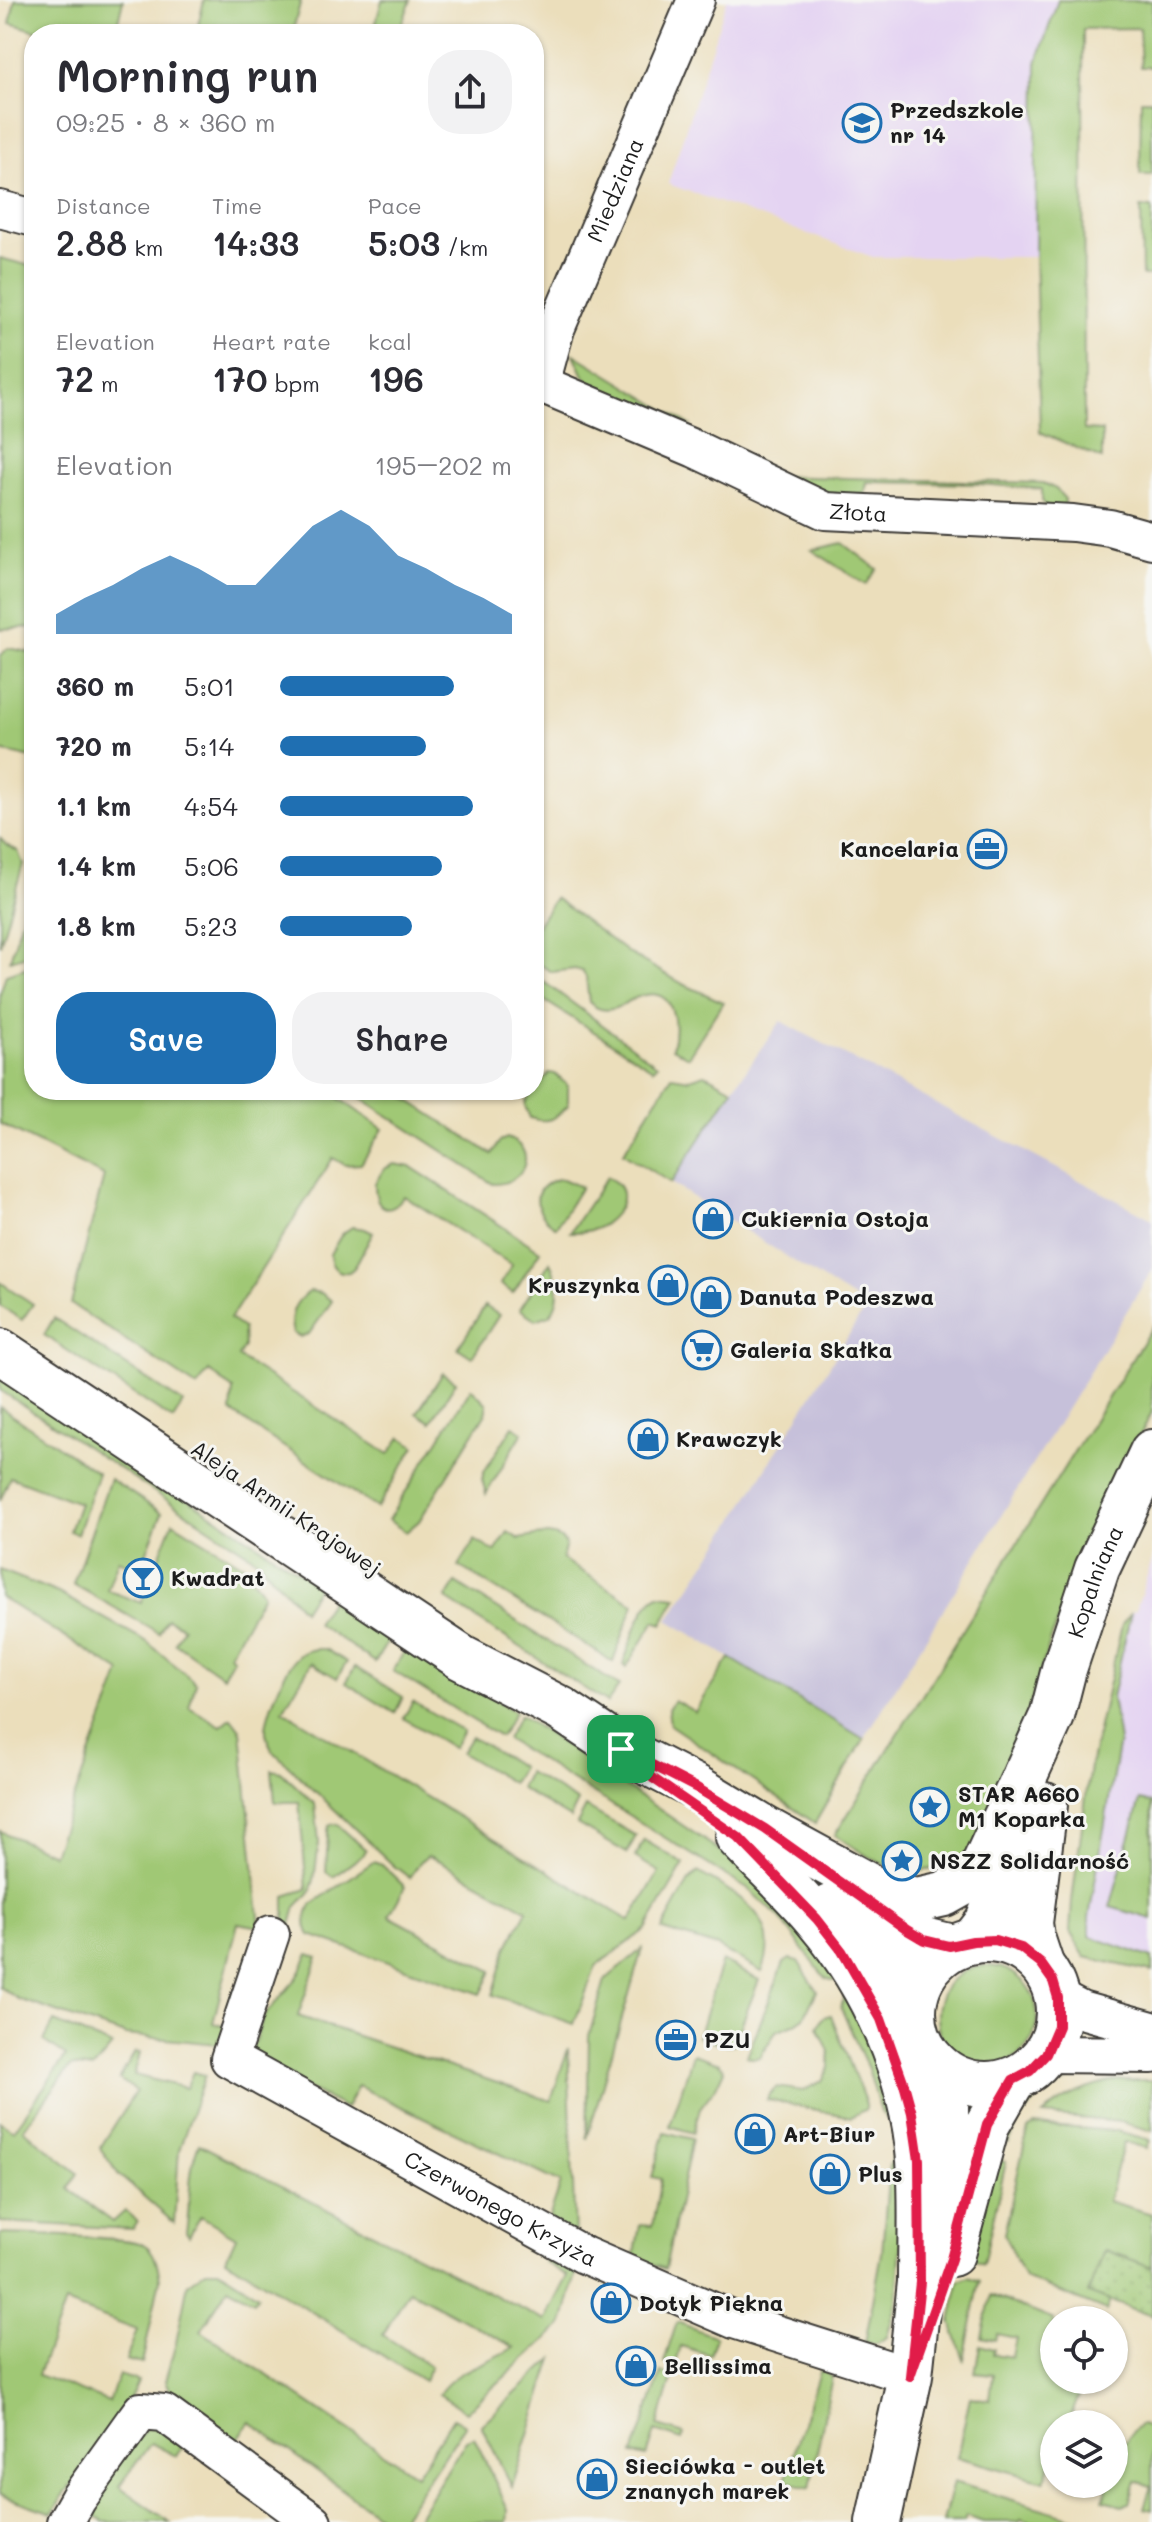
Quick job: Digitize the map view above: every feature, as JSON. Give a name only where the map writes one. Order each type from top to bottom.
[{"type":"street","name":"Miedziana","points":[[544,364],[556,329],[696,0]]},
{"type":"street","points":[[0,209],[24,215]]},
{"type":"street","name":"Złota","points":[[544,385],[695,449],[825,511],[1073,523],[1110,528],[1152,540]]},
{"type":"street","name":"Aleja Armii Krajowej","points":[[0,1321],[493,1643],[561,1709]]},
{"type":"street","name":"Aleja Armii Krajowej","points":[[0,1351],[462,1658],[561,1709],[621,1749],[697,1788],[751,1833],[885,1957],[914,2001]]},
{"type":"street","name":"Kopalniana","points":[[961,1944],[987,1923],[996,1902],[1026,1773],[1052,1716],[1097,1569],[1152,1452]]},
{"type":"street","name":"Kopalniana","points":[[1049,1981],[1032,1937],[1030,1923],[1048,1784],[1052,1716]]},
{"type":"street","name":"Aleja Armii Krajowej","points":[[751,1833],[884,1894],[917,1900],[944,1894],[971,1879],[982,1868],[1026,1773]]},
{"type":"street","name":"Aleja Armii Krajowej","points":[[751,1833],[924,1940],[961,1944]]},
{"type":"street","name":"Aleja Armii Krajowej","points":[[751,1833],[842,1951],[881,2019],[904,2084],[916,2137],[920,2282]]},
{"type":"street","name":"Czerwonego Krzyża","points":[[271,1934],[229,2059],[584,2255],[734,2320],[910,2376]]},
{"type":"street","points":[[1152,2030],[1081,2010],[1049,1981],[1021,1948],[995,1940],[961,1944],[928,1968],[914,2001],[916,2031],[932,2061],[958,2080],[982,2085],[998,2084],[1030,2067],[1152,2055]]},
{"type":"street","points":[[1030,2067],[1058,2026],[1049,1981]]},
{"type":"street","name":"Aleja Armii Krajowej","points":[[878,2522],[910,2376],[920,2282],[946,2138],[942,2084],[932,2061]]},
{"type":"street","name":"Aleja Armii Krajowej","points":[[910,2376],[951,2259],[987,2125],[1030,2067]]},
{"type":"street","points":[[65,2522],[141,2411],[154,2411],[164,2413],[313,2522]]},
{"type":"shaded area","name":"Przedszkole nr 14","points":[[727,0],[1058,0],[1037,63],[1035,257],[873,257],[668,184]]},
{"type":"shaded area","points":[[781,1021],[1152,1219],[1152,1270],[864,1739],[668,1620],[733,1522],[866,1307],[671,1183]]},
{"type":"shaded area","points":[[1152,1560],[1152,1958],[1089,1936],[1089,1917],[1119,1741],[1112,1697],[1131,1612],[1136,1610]]},
{"type":"green space","points":[[15,0],[123,0],[117,24],[24,24],[24,27],[10,23]]},
{"type":"green space","points":[[204,0],[301,0],[295,24],[198,24]]},
{"type":"green space","points":[[382,0],[411,0],[402,24],[376,24]]},
{"type":"green space","points":[[1058,0],[1152,1],[1152,67],[1141,67],[1139,28],[1083,29],[1084,430],[1102,431],[1102,459],[1040,432],[1035,253],[1037,62]]},
{"type":"green space","points":[[1141,100],[1152,100],[1152,175],[1140,175]]},
{"type":"green space","points":[[1141,208],[1152,208],[1152,276],[1142,276]]},
{"type":"green space","points":[[0,258],[24,264],[24,628],[0,629]]},
{"type":"green space","points":[[574,354],[690,425],[595,389],[584,376]]},
{"type":"green space","points":[[771,476],[1043,483],[1056,489],[1065,499],[1064,512],[1047,509],[1042,501],[1042,489],[979,484],[867,482],[865,494],[843,496],[818,492]]},
{"type":"green space","points":[[843,543],[877,569],[866,585],[812,550]]},
{"type":"green space","points":[[8,648],[24,651],[24,756],[0,751],[0,656]]},
{"type":"green space","points":[[0,838],[18,851],[23,864],[0,945]]},
{"type":"green space","points":[[555,898],[627,952],[683,984],[723,1002],[688,1057],[672,1048],[674,1018],[672,1009],[661,997],[652,994],[609,1010],[599,1008],[589,1002],[586,977],[582,971],[552,972],[544,967],[544,915]]},
{"type":"green space","points":[[24,912],[24,956],[10,960]]},
{"type":"green space","points":[[24,968],[24,1100],[341,1100],[383,1129],[361,1164],[345,1165],[333,1158],[230,1319],[243,1328],[244,1346],[238,1357],[389,1454],[401,1437],[415,1446],[377,1508],[231,1412],[233,1389],[209,1371],[197,1387],[71,1304],[104,1176],[0,1124],[0,994],[6,974]]},
{"type":"green space","points":[[544,982],[657,1065],[653,1069],[544,1000]]},
{"type":"green space","points":[[549,1073],[555,1074],[568,1086],[568,1105],[551,1119],[530,1118],[526,1101],[544,1100],[544,1079]]},
{"type":"green space","points":[[705,1074],[733,1089],[671,1183],[623,1153],[672,1076],[690,1079]]},
{"type":"green space","points":[[364,1100],[408,1100],[492,1154],[500,1141],[507,1138],[517,1143],[525,1158],[520,1173],[504,1183],[493,1184]]},
{"type":"green space","points":[[394,1164],[411,1167],[540,1251],[513,1293],[500,1284],[512,1265],[404,1196],[388,1208],[380,1204],[375,1183],[384,1169]]},
{"type":"green space","points":[[607,1177],[622,1192],[616,1213],[597,1228],[570,1232]]},
{"type":"green space","points":[[557,1179],[581,1187],[556,1227],[543,1215],[537,1202],[541,1189]]},
{"type":"green space","points":[[352,1227],[373,1233],[354,1268],[341,1272],[333,1265],[330,1254],[342,1234]]},
{"type":"green space","points":[[550,1262],[557,1282],[557,1302],[550,1315],[536,1320],[520,1309]]},
{"type":"green space","points":[[0,1282],[33,1304],[22,1320],[0,1306]]},
{"type":"green space","points":[[310,1291],[321,1293],[332,1301],[309,1334],[300,1337],[293,1333],[292,1315],[296,1304]]},
{"type":"green space","points":[[485,1306],[499,1315],[472,1357],[458,1348]]},
{"type":"green space","points":[[54,1318],[183,1403],[173,1420],[44,1335]]},
{"type":"green space","points":[[1152,1327],[1152,1412],[1113,1489],[1066,1596],[994,1820],[961,1874],[952,1861],[935,1868],[904,1871],[863,1854],[835,1835]]},
{"type":"green space","points":[[443,1373],[456,1382],[431,1422],[417,1413]]},
{"type":"green space","points":[[0,1375],[319,1585],[303,1610],[255,1558],[0,1390]]},
{"type":"green space","points":[[471,1388],[487,1404],[487,1411],[419,1521],[406,1532],[388,1520]]},
{"type":"green space","points":[[0,1407],[98,1473],[77,1534],[69,1531],[79,1503],[10,1477],[0,1501]]},
{"type":"green space","points":[[513,1426],[523,1432],[486,1494],[482,1479],[484,1472]]},
{"type":"green space","points":[[110,1479],[162,1513],[140,1569],[118,1560],[107,1590],[141,1603],[173,1522],[243,1565],[263,1594],[229,1654],[233,1658],[223,1676],[175,1643],[183,1627],[167,1619],[159,1633],[73,1584]]},
{"type":"green space","points":[[508,1532],[519,1539],[544,1535],[561,1539],[566,1544],[562,1559],[634,1604],[613,1662],[459,1566],[475,1540],[495,1552]]},
{"type":"green space","points":[[0,1570],[58,1593],[146,1641],[196,1683],[189,1707],[221,1726],[231,1718],[241,1731],[260,1927],[238,1923],[213,2023],[232,2029],[217,2044],[125,2035],[18,1999],[0,1987],[0,1831],[53,1854],[121,1672],[0,1597]]},
{"type":"green space","points":[[456,1583],[619,1686],[607,1703],[446,1599]]},
{"type":"green space","points":[[334,1595],[393,1633],[375,1662],[316,1623]]},
{"type":"green space","points":[[659,1595],[677,1597],[662,1624],[655,1621],[626,1668],[623,1665],[641,1616]]},
{"type":"green space","points":[[1131,1612],[1112,1697],[1119,1741],[1089,1917],[1089,1936],[1152,1958],[1152,1972],[1085,1957],[1070,1932],[1090,1766],[1122,1625]]},
{"type":"green space","points":[[409,1643],[515,1712],[500,1737],[393,1671]]},
{"type":"green space","points":[[325,1649],[347,1662],[337,1678],[311,1663],[283,1710],[630,1921],[659,1872],[635,1857],[644,1840],[684,1864],[646,1929],[596,1966],[574,2024],[493,1995],[507,1948],[527,1910],[428,1856],[410,1878],[273,1751],[266,1733],[277,1692],[287,1670],[298,1656]]},
{"type":"green space","points":[[730,1658],[864,1739],[815,1823],[670,1725],[668,1709],[674,1700],[695,1712]]},
{"type":"green space","points":[[355,1667],[403,1697],[395,1713],[346,1683]]},
{"type":"green space","points":[[413,1702],[463,1731],[453,1748],[403,1718]]},
{"type":"green space","points":[[520,1715],[766,1882],[838,1979],[825,1978],[779,1917],[749,1890],[506,1739]]},
{"type":"green space","points":[[471,1737],[521,1767],[512,1783],[461,1753]]},
{"type":"green space","points":[[272,1770],[281,1772],[315,1804],[319,1842],[310,1892],[296,1907],[289,1932],[285,1930],[285,1896],[307,1889],[299,1802],[275,1802]]},
{"type":"green space","points":[[528,1772],[578,1802],[570,1818],[520,1788]]},
{"type":"green space","points":[[1140,1800],[1152,1803],[1152,1919],[1110,1907]]},
{"type":"green space","points":[[586,1807],[636,1836],[627,1853],[577,1824]]},
{"type":"green space","points":[[333,1824],[366,1850],[333,1877],[326,1872],[328,1831]]},
{"type":"green space","points":[[373,1862],[382,1865],[405,1887],[389,1916],[492,1971],[481,1994],[310,1935],[306,1919],[312,1904]]},
{"type":"green space","points":[[698,1872],[742,1899],[762,1922],[767,1936],[767,1953],[762,1972],[718,1947],[662,1930],[689,1881]]},
{"type":"green space","points":[[642,1949],[587,2139],[589,2036],[605,1980]]},
{"type":"green space","points":[[309,1954],[318,1957],[298,2016],[551,2101],[568,2048],[575,2237],[548,2221],[561,2183],[358,2086],[346,2108],[248,2059],[264,2016],[297,1978]]},
{"type":"green space","points":[[790,1959],[798,1961],[817,1991],[804,2017],[776,2031],[760,2057],[747,2056],[784,1963]]},
{"type":"green space","points":[[722,1961],[759,1980],[734,2044],[727,2045],[698,2037]]},
{"type":"green space","points":[[987,1966],[1006,1970],[1022,1981],[1033,1997],[1037,2016],[1033,2035],[1022,2051],[1006,2062],[987,2066],[968,2062],[952,2051],[941,2035],[937,2016],[941,1997],[952,1981],[968,1970]]},
{"type":"green space","points":[[845,1993],[865,2017],[898,2131],[881,2112],[868,2069],[841,2008]]},
{"type":"green space","points":[[831,2015],[866,2109],[851,2117],[767,2100],[777,2087],[803,2091],[822,2081],[829,2068],[829,2051],[818,2027],[823,2017]]},
{"type":"green space","points":[[54,2022],[112,2046],[93,2069],[71,2066],[23,2129],[78,2173],[69,2189],[113,2222],[125,2211],[138,2222],[133,2229],[0,2222],[0,2122],[14,2130],[66,2056],[44,2041]]},
{"type":"green space","points":[[135,2052],[140,2053],[134,2075],[186,2088],[193,2072],[205,2075],[179,2150],[174,2223],[119,2175],[100,2148],[136,2091],[119,2079]]},
{"type":"green space","points":[[693,2054],[720,2063],[724,2070],[700,2108],[693,2133],[670,2126]]},
{"type":"green space","points":[[1086,2063],[1085,2073],[1059,2085],[1029,2108],[1009,2143],[994,2139],[1024,2088],[1056,2071]]},
{"type":"green space","points":[[1120,2080],[1152,2080],[1152,2131],[1121,2122],[1043,2115],[1079,2092]]},
{"type":"green space","points":[[1034,2125],[1117,2131],[1150,2140],[1147,2148],[1124,2142],[1108,2201],[1152,2214],[1152,2267],[1104,2250],[1089,2293],[1110,2301],[1108,2306],[1094,2306],[1024,2278],[1004,2234],[1029,2129]]},
{"type":"green space","points":[[665,2132],[692,2139],[665,2269],[634,2259],[640,2225],[652,2226],[661,2179],[652,2177]]},
{"type":"green space","points":[[199,2144],[545,2321],[568,2276],[544,2262],[549,2252],[578,2267],[563,2324],[466,2412],[439,2394],[464,2372],[514,2347],[409,2290],[383,2335],[431,2366],[424,2381],[226,2259],[236,2237],[201,2216],[189,2236],[186,2232],[191,2176]]},
{"type":"green space","points":[[907,2148],[897,2302],[887,2337],[877,2343],[865,2343],[882,2253],[889,2165]]},
{"type":"green space","points":[[988,2158],[1006,2162],[983,2264],[971,2257]]},
{"type":"green space","points":[[0,2234],[135,2242],[145,2245],[152,2252],[160,2279],[142,2364],[126,2360],[137,2330],[65,2303],[38,2375],[109,2402],[119,2375],[138,2381],[129,2400],[52,2513],[0,2495]]},
{"type":"green space","points":[[1105,2250],[1152,2267],[1152,2316],[1088,2293]]},
{"type":"green space","points":[[206,2270],[218,2270],[258,2295],[254,2301],[228,2287],[201,2331],[416,2475],[453,2418],[465,2425],[399,2522],[387,2522],[250,2422],[234,2444],[175,2402],[165,2381],[188,2283]]},
{"type":"green space","points":[[969,2277],[980,2281],[964,2359],[951,2322],[959,2281]]},
{"type":"green space","points":[[991,2295],[1040,2314],[1040,2394],[1080,2394],[1073,2410],[1040,2410],[1040,2480],[957,2457],[970,2397],[990,2400],[993,2375],[975,2373],[980,2345],[994,2349],[993,2354],[1012,2357],[1016,2338],[997,2334],[995,2340],[982,2337]]},
{"type":"green space","points":[[677,2322],[716,2337],[710,2355],[681,2346],[674,2365],[664,2362]]},
{"type":"green space","points":[[553,2359],[512,2487],[481,2425]]},
{"type":"green space","points":[[820,2369],[832,2377],[810,2488],[785,2480]]},
{"type":"green space","points":[[661,2373],[673,2376],[658,2426],[684,2434],[682,2440],[655,2431],[647,2457],[633,2454]]},
{"type":"green space","points":[[150,2423],[185,2443],[176,2456],[151,2443],[119,2486],[170,2522],[105,2522],[80,2509]]},
{"type":"green space","points":[[1141,2424],[1152,2428],[1152,2510],[1144,2508],[1151,2486],[1136,2481],[1129,2503],[1122,2505],[1103,2500],[1128,2498],[1128,2437]]},
{"type":"green space","points":[[474,2437],[508,2509],[507,2522],[415,2522],[466,2440]]},
{"type":"green space","points":[[953,2482],[1083,2521],[1031,2522],[1021,2519],[1019,2522],[983,2522],[966,2516],[964,2522],[943,2522]]},
{"type":"place","name":"Przedszkole nr 14","points":[[862,123]]},
{"type":"place","name":"Kancelaria","points":[[987,849]]},
{"type":"place","name":"Cukiernia Ostoja","points":[[713,1219]]},
{"type":"place","name":"Kruszynka","points":[[668,1285]]},
{"type":"place","name":"Danuta Podeszwa","points":[[711,1297]]},
{"type":"place","name":"Galeria Skałka","points":[[702,1350]]},
{"type":"place","name":"Krawczyk","points":[[648,1439]]},
{"type":"place","name":"Kwadrat","points":[[143,1578]]},
{"type":"place","name":"STAR A660 M1 Koparka","points":[[930,1807]]},
{"type":"place","name":"NSZZ Solidarność","points":[[902,1861]]},
{"type":"place","name":"PZU","points":[[676,2040]]},
{"type":"place","name":"Art-Biur","points":[[755,2134]]},
{"type":"place","name":"Plus","points":[[830,2174]]},
{"type":"place","name":"Dotyk Piękna","points":[[611,2303]]},
{"type":"place","name":"Bellissima","points":[[636,2366]]},
{"type":"place","name":"Sieciówka - outlet znanych marek","points":[[597,2479]]},
{"type":"route","points":[[621,1749],[697,1788],[765,1829],[924,1940],[949,1946],[995,1940],[1021,1948],[1041,1964],[1053,1981],[1058,1998],[1058,2026],[1046,2054],[1030,2071],[1013,2080],[987,2125],[951,2259],[910,2376],[920,2282],[919,2160],[912,2113],[881,2019],[842,1951],[817,1919],[738,1837],[654,1779],[621,1749]]}]
